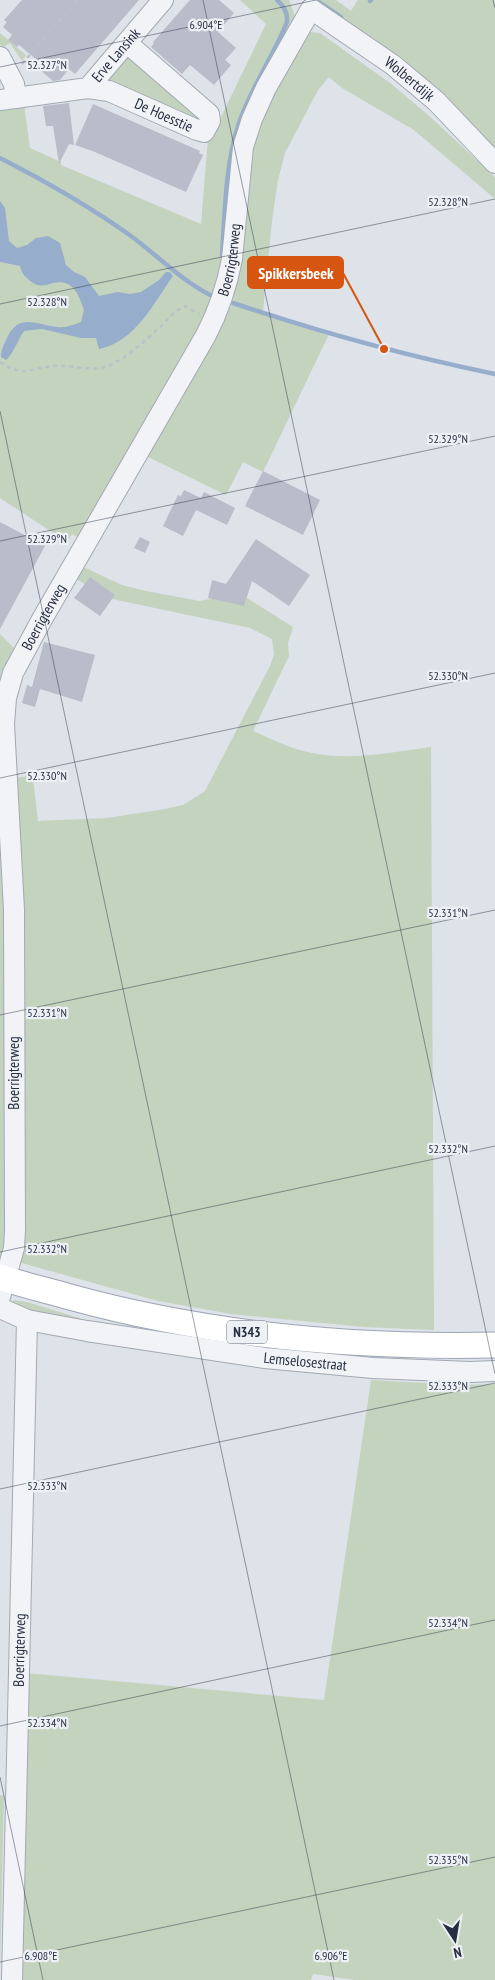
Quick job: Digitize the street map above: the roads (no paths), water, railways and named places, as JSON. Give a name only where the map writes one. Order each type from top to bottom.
[{"type":"main road","name":"N343","points":[[2,1285],[160,1319],[272,1336],[336,1342],[444,1346],[495,1345]]},
{"type":"street","name":"Erve Lansink","points":[[8,99],[88,88],[163,0]]},
{"type":"street","name":"Wolbertdijk","points":[[310,9],[400,71],[436,102],[495,163]]},
{"type":"street","name":"Boerrigterweg","points":[[2,1285],[14,1248],[15,1230],[14,910],[4,724],[6,698],[13,673],[41,621],[212,322],[224,294],[232,259],[243,147],[252,119],[266,88],[310,9]]},
{"type":"street","name":"De Hoesstie","points":[[88,88],[109,91],[204,132],[210,122],[209,114],[127,43]]},
{"type":"street","points":[[0,58],[14,84],[8,99]]},
{"type":"street","name":"Lemselosestraat","points":[[0,1308],[28,1320],[149,1341],[265,1358],[372,1368],[470,1372],[495,1371]]},
{"type":"street","name":"Boerrigterweg","points":[[12,1980],[28,1320]]},
{"type":"water","points":[[0,201],[5,208],[9,241],[17,248],[27,245],[36,238],[48,236],[60,243],[66,265],[74,272],[85,277],[99,296],[118,292],[130,294],[141,292],[159,280],[166,272],[170,272],[173,276],[142,320],[133,330],[112,345],[99,349],[96,338],[81,338],[42,329],[24,331],[11,355],[6,360],[1,357],[2,349],[12,330],[17,325],[29,322],[66,327],[81,322],[84,310],[76,292],[68,284],[57,282],[38,285],[25,276],[20,266],[0,262]]},
{"type":"waterway","points":[[222,255],[228,174],[238,126],[249,99],[287,22],[285,10],[277,0]]},
{"type":"waterway","points":[[316,0],[341,17]]},
{"type":"waterway","points":[[0,158],[99,214],[131,236],[189,282],[210,295]]},
{"type":"waterway","points":[[233,303],[363,343],[495,374]]},
{"type":"place","name":"Spikkersbeek","points":[[384,349]]}]
